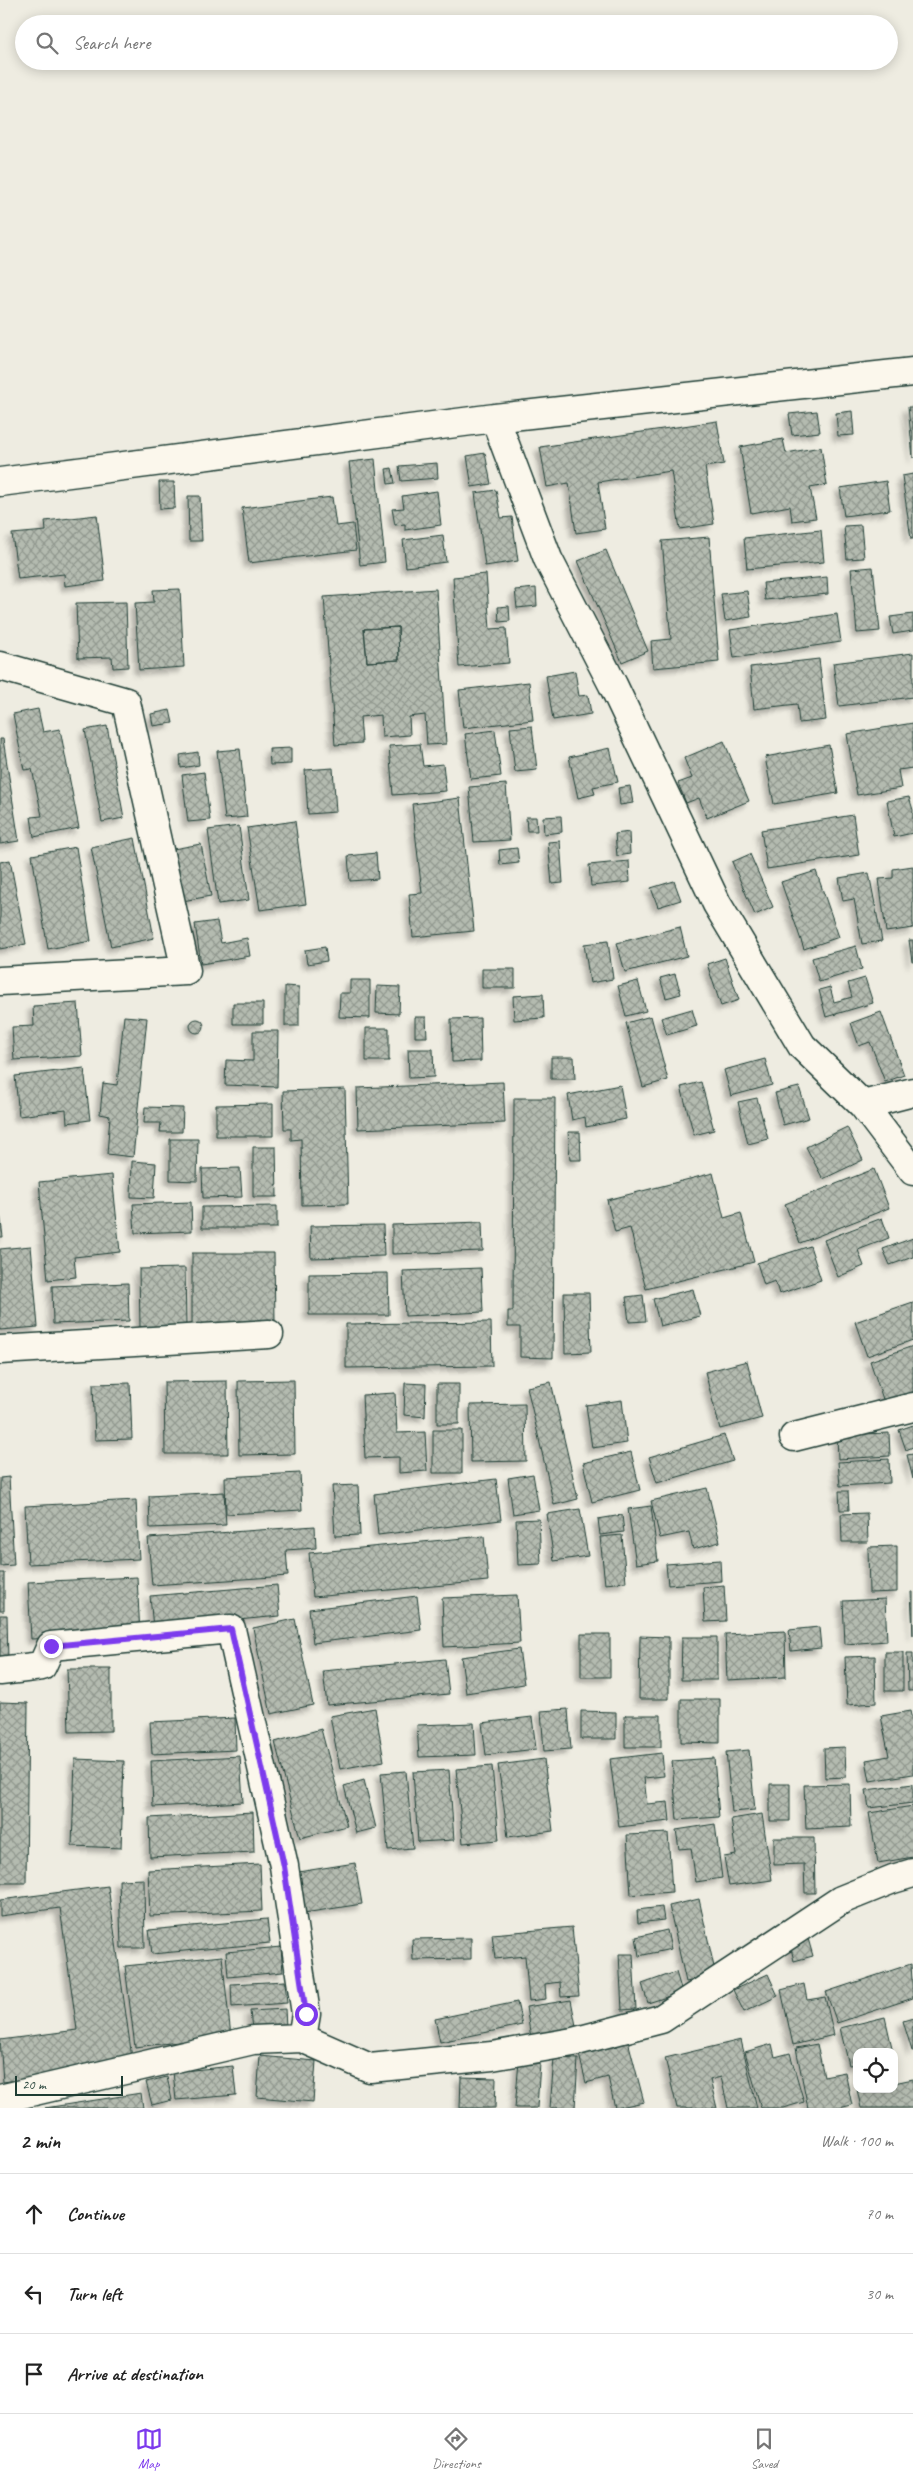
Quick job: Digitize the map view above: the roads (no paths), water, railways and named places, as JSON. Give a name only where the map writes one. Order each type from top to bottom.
[{"type":"street","points":[[0,482],[495,418],[913,372]]},
{"type":"street","points":[[495,418],[548,559],[613,685],[717,904],[802,1046],[863,1105],[913,1171]]},
{"type":"street","points":[[0,666],[126,702],[186,971],[0,981]]},
{"type":"street","points":[[863,1105],[913,1092]]},
{"type":"street","points":[[0,1350],[269,1334]]},
{"type":"street","points":[[794,1437],[913,1407]]},
{"type":"street","points":[[0,1671],[42,1666],[51,1646],[231,1629],[284,1866],[306,2014],[302,2038]]},
{"type":"street","points":[[0,2099],[253,2040],[302,2038],[370,2068],[501,2054],[573,2042],[661,2019],[841,1900],[913,1873]]}]
